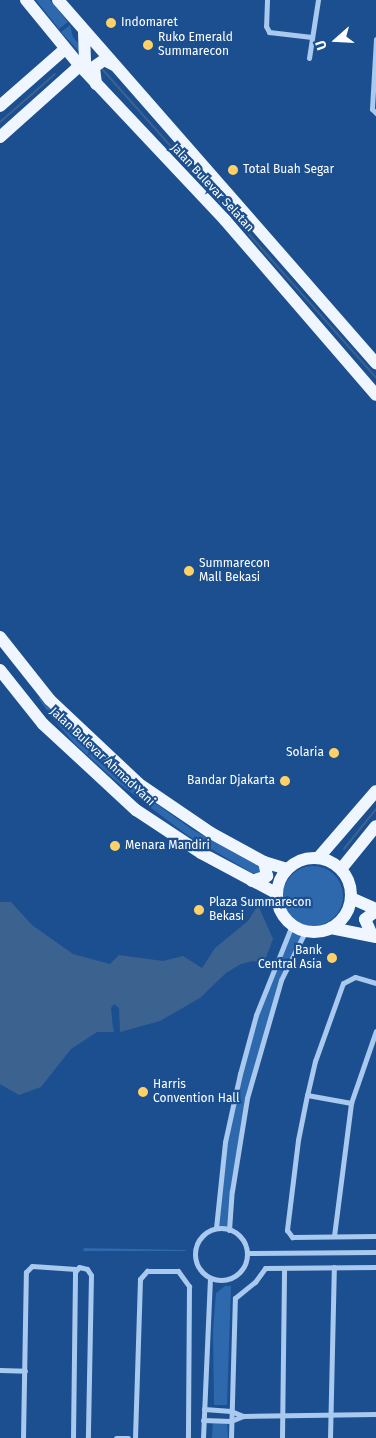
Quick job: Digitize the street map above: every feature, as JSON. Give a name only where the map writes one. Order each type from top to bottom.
[{"type":"main road","name":"Jalan Bulevar Selatan","points":[[26,0],[65,48],[76,70],[96,84],[225,220],[376,395]]},
{"type":"main road","name":"Jalan Bulevar Selatan","points":[[58,0],[376,363]]},
{"type":"main road","points":[[0,137],[76,70],[86,53],[84,31]]},
{"type":"main road","points":[[0,106],[65,48]]},
{"type":"main road","points":[[54,58],[63,57],[76,70]]},
{"type":"main road","points":[[96,84],[94,67],[104,60],[115,65]]},
{"type":"main road","name":"Jalan Bulevar Ahmad Yani","points":[[0,637],[50,700],[139,784],[211,833],[264,862],[287,869]]},
{"type":"main road","name":"Jalan Bulevar Ahmad Yani","points":[[0,670],[43,724],[125,801],[194,849],[276,893]]},
{"type":"main road","points":[[319,857],[376,790]]},
{"type":"main road","points":[[341,869],[376,826]]},
{"type":"main road","points":[[332,844],[334,854],[341,860],[350,857]]},
{"type":"main road","points":[[331,928],[345,916],[351,898],[347,878],[341,869],[319,857],[301,859],[287,869],[276,893],[278,905],[292,925],[305,932],[331,928],[374,936]]},
{"type":"main road","points":[[252,881],[267,876],[264,862]]},
{"type":"main road","points":[[351,898],[376,910],[365,919],[374,936]]},
{"type":"street","points":[[268,0],[266,26],[269,32],[312,37]]},
{"type":"street","points":[[309,58],[318,0]]},
{"type":"street","points":[[376,39],[372,109],[376,113]]},
{"type":"street","points":[[216,1228],[225,1142],[240,1074],[260,1006],[292,925]]},
{"type":"street","points":[[229,1230],[232,1192],[247,1098],[281,980],[305,932]]},
{"type":"street","points":[[376,983],[355,977],[343,983],[315,1061],[307,1095],[298,1140],[287,1230],[292,1238],[376,1236]]},
{"type":"street","points":[[334,1236],[351,1103],[376,1031]]},
{"type":"street","points":[[307,1095],[351,1103]]},
{"type":"street","points":[[216,1228],[229,1230],[241,1239],[246,1253],[242,1270],[235,1276],[218,1281],[210,1278],[198,1268],[195,1248],[204,1234],[216,1228]]},
{"type":"street","points":[[246,1253],[376,1252]]},
{"type":"street","points":[[23,1438],[27,1269],[32,1266],[87,1269],[90,1275],[88,1438]]},
{"type":"street","points":[[330,1438],[329,1415],[334,1267]]},
{"type":"street","points":[[231,1438],[234,1301],[255,1282],[263,1268],[376,1267]]},
{"type":"street","points":[[282,1438],[284,1268]]},
{"type":"street","points":[[73,1438],[76,1269]]},
{"type":"street","points":[[135,1438],[140,1279],[147,1271],[178,1271],[189,1286],[188,1438]]},
{"type":"street","points":[[203,1438],[210,1278]]},
{"type":"street","points":[[0,1370],[25,1370]]},
{"type":"street","points":[[204,1409],[231,1411],[243,1416],[376,1414]]},
{"type":"street","points":[[203,1420],[231,1421],[243,1416]]},
{"type":"street","points":[[116,1438],[128,1438]]},
{"type":"shaded area","points":[[36,0],[50,0],[68,22],[59,29]]},
{"type":"shaded area","points":[[70,25],[73,37],[85,51],[84,57],[61,32]]},
{"type":"shaded area","points":[[40,696],[82,740],[155,803],[193,830],[262,867],[264,871],[254,874],[187,835],[117,782],[75,744],[54,720],[39,699]]},
{"type":"shaded area","points":[[307,866],[319,866],[330,871],[338,879],[343,890],[341,908],[330,921],[319,926],[307,926],[296,921],[288,913],[283,902],[283,890],[288,879],[296,871]]},
{"type":"shaded area","points":[[0,902],[11,902],[32,925],[73,954],[110,964],[119,955],[163,961],[183,956],[202,968],[215,948],[248,921],[258,905],[273,939],[264,963],[253,961],[241,964],[226,973],[200,998],[160,1021],[120,1032],[97,1032],[71,1049],[41,1087],[19,1095],[0,1084]]},
{"type":"shaded area","points":[[292,925],[305,932],[289,961],[247,1098],[229,1230],[216,1228],[225,1142],[256,1015]]},
{"type":"shaded area","points":[[84,1248],[185,1250],[186,1251],[83,1251]]},
{"type":"shaded area","points":[[225,1286],[231,1286],[227,1405],[214,1405],[213,1330],[216,1293]]},
{"type":"shaded area","points":[[227,1421],[228,1438],[212,1438],[213,1422]]},
{"type":"pier","points":[[114,1004],[119,1008],[120,1032],[114,1032],[113,1028],[111,1008]]},
{"type":"waterway","points":[[103,70],[376,377]]},
{"type":"waterway","points":[[0,122],[55,74]]},
{"type":"waterway","points":[[344,849],[376,809]]},
{"type":"place","name":"Indomaret","points":[[111,23]]},
{"type":"place","name":"Ruko Emerald Summarecon","points":[[148,45]]},
{"type":"place","name":"Total Buah Segar","points":[[233,170]]},
{"type":"place","name":"Summarecon Mall Bekasi","points":[[189,571]]},
{"type":"place","name":"Solaria","points":[[334,753]]},
{"type":"place","name":"Bandar Djakarta","points":[[285,781]]},
{"type":"place","name":"Menara Mandiri","points":[[115,846]]},
{"type":"place","name":"Plaza Summarecon Bekasi","points":[[199,910]]},
{"type":"place","name":"Bank Central Asia","points":[[332,958]]},
{"type":"place","name":"Harris Convention Hall","points":[[143,1092]]}]
